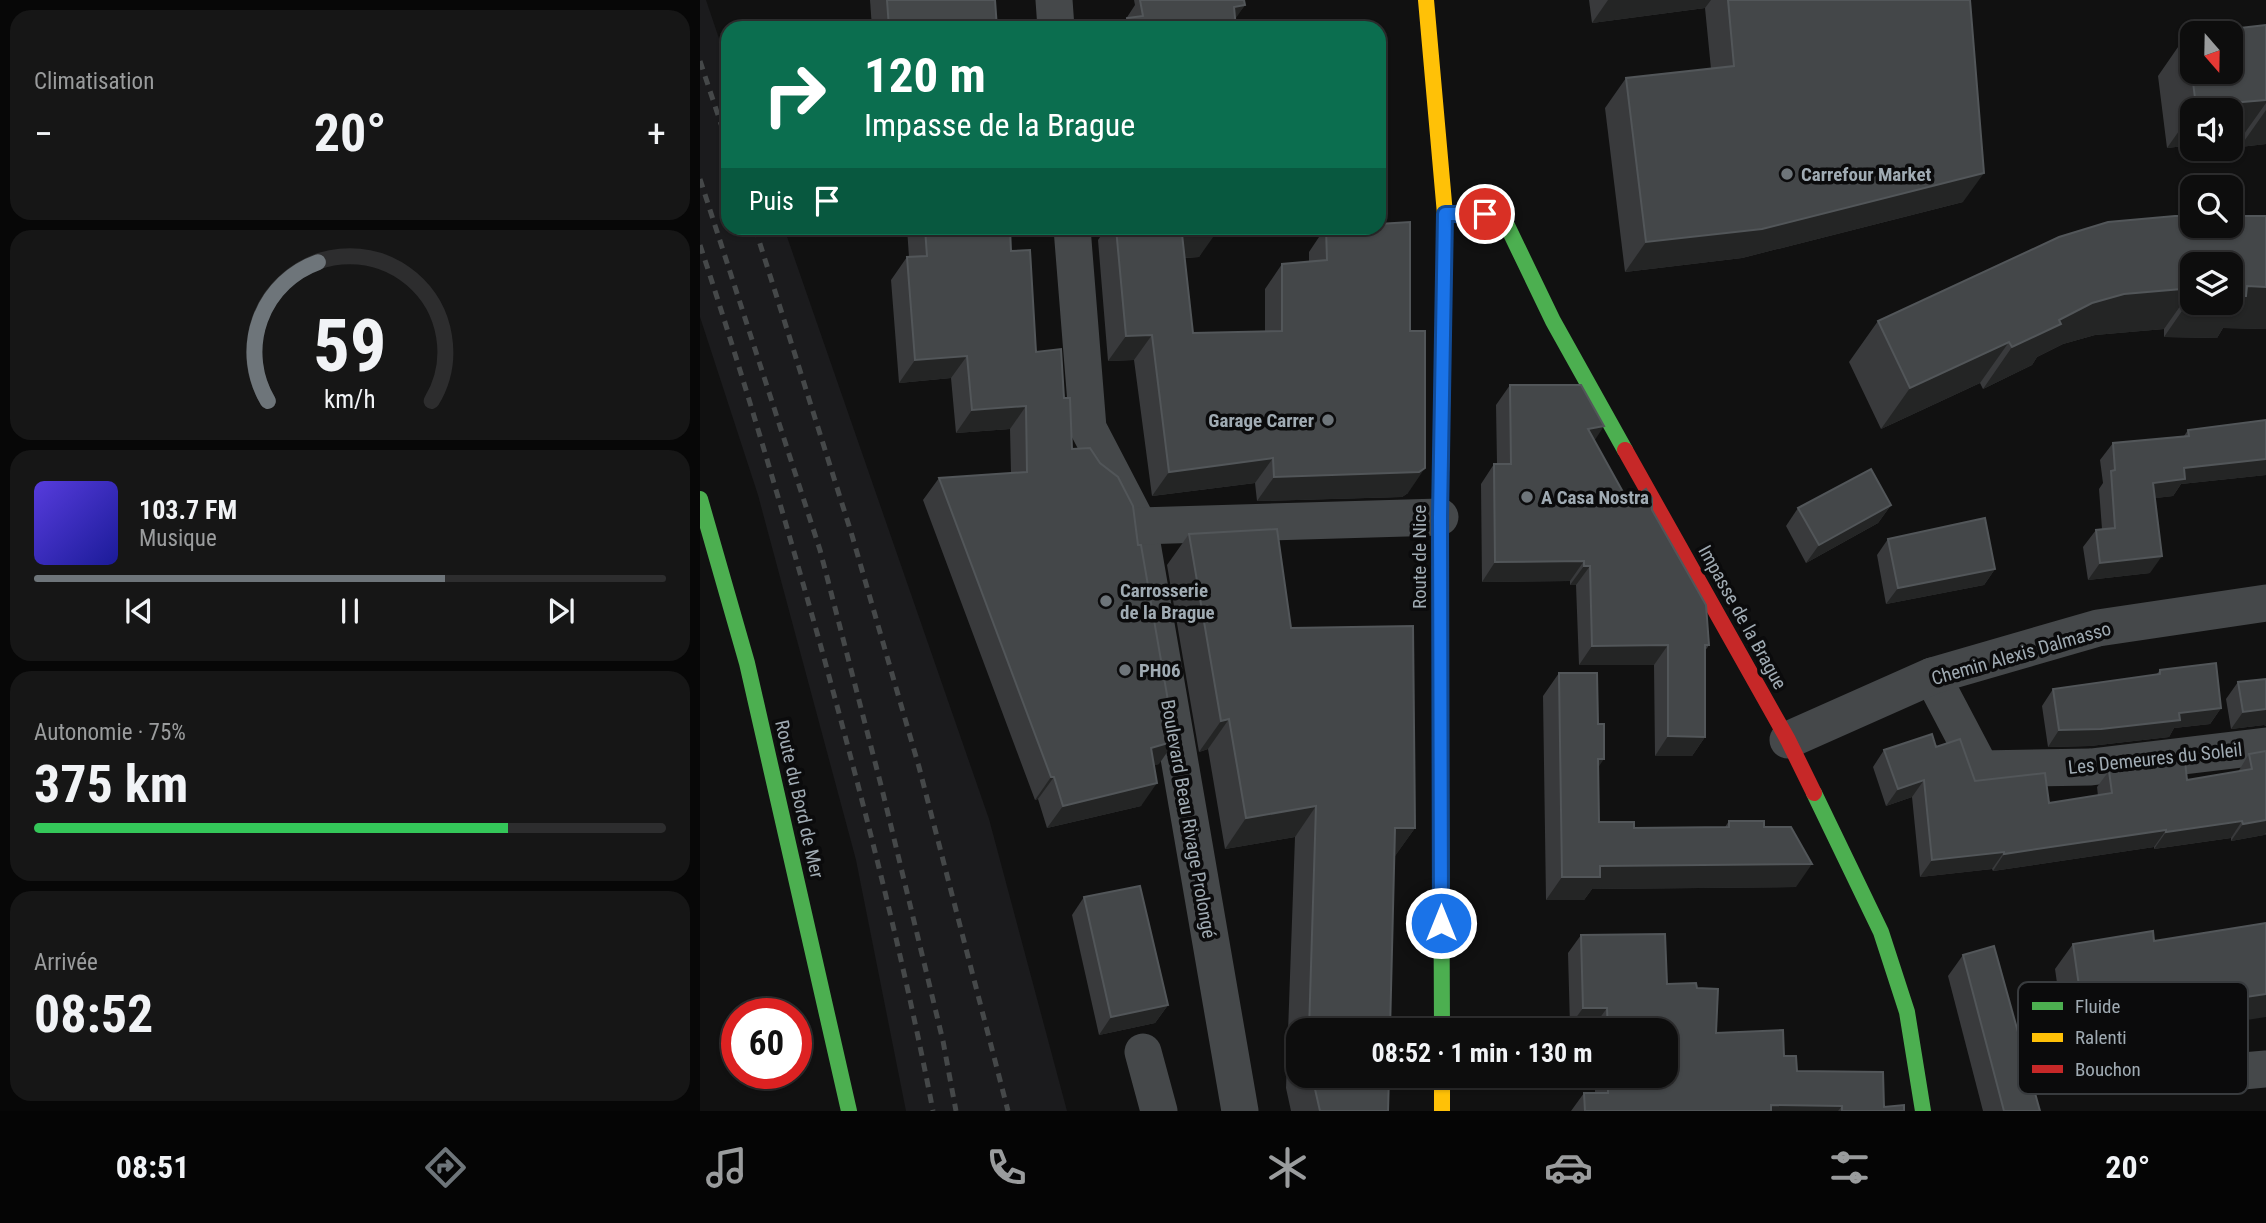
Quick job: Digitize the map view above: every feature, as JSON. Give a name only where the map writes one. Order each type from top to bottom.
[{"type":"main road","name":"Route de Nice","points":[[1426,0],[1445,214],[1440,517],[1442,1018]]},
{"type":"main road","name":"Impasse de la Brague","points":[[1445,214],[1501,214],[1553,321],[1788,740],[1881,932],[1907,1012],[1923,1111]]},
{"type":"main road","name":"Route du Bord de Mer","points":[[700,499],[747,663],[849,1111]]},
{"type":"main road","points":[[1442,1088],[1442,1111]]},
{"type":"street","points":[[1054,0],[1056,21]]},
{"type":"street","name":"Boulevard Beau Rivage Prolongé","points":[[1073,235],[1088,428],[1139,526],[1240,1111]]},
{"type":"street","points":[[1139,526],[1440,517]]},
{"type":"street","name":"Chemin Alexis Dalmasso","points":[[1788,740],[1933,676],[2098,628],[2266,603]]},
{"type":"street","name":"Les Demeures du Soleil","points":[[1933,676],[1981,769],[2091,767],[2266,746]]},
{"type":"street","points":[[1143,1052],[1159,1111]]},
{"type":"shaded area","points":[[700,0],[706,0],[721,44],[721,235],[786,235],[989,819],[1067,1111],[906,1111],[856,860],[758,495],[700,317]]},
{"type":"building","points":[[887,0],[995,0],[996,21],[888,21]]},
{"type":"building","points":[[1140,0],[1244,0],[1245,5],[1234,7],[1235,21],[1127,21],[1127,18],[1143,16]]},
{"type":"building","name":"Carrefour Market","points":[[1728,0],[1970,0],[1984,173],[1762,229],[1646,242],[1626,78],[1734,66]]},
{"type":"building","points":[[2266,25],[2266,100],[2243,102],[2243,98],[2195,98],[2193,84],[2244,84],[2244,28]]},
{"type":"building","points":[[2180,216],[2180,238],[2243,238],[2243,216],[2266,216],[2266,287],[2247,286],[2246,296],[2243,296],[2243,252],[2180,252],[2180,289],[2124,294],[2092,303],[2059,320],[2061,324],[2012,347],[2009,342],[1910,388],[1878,321],[2059,237],[2108,222]]},
{"type":"building","points":[[1410,222],[1410,331],[1425,331],[1425,468],[1419,472],[1274,477],[1273,458],[1169,472],[1152,335],[1126,336],[1117,235],[1182,235],[1193,333],[1282,331],[1282,264],[1327,260],[1326,235],[1386,235],[1386,224]]},
{"type":"building","points":[[926,235],[1010,235],[1011,251],[1030,250],[1036,352],[1061,349],[1064,398],[1070,398],[1072,449],[1090,448],[1100,463],[1118,477],[1133,506],[1175,741],[1151,748],[1157,783],[1063,806],[939,478],[1027,472],[1026,406],[972,410],[967,356],[915,360],[907,257],[927,256]]},
{"type":"building","points":[[1510,385],[1581,385],[1604,426],[1588,429],[1628,501],[1646,489],[1652,498],[1652,510],[1706,605],[1709,645],[1705,645],[1705,737],[1668,736],[1668,645],[1592,646],[1590,566],[1584,566],[1584,561],[1495,562],[1494,464],[1511,464]]},
{"type":"building","points":[[2266,420],[2266,459],[2184,468],[2185,479],[2153,483],[2162,556],[2100,563],[2096,530],[2115,528],[2111,471],[2115,470],[2113,443],[2189,436],[2188,430]]},
{"type":"building","points":[[1871,469],[1891,505],[1819,545],[1798,508]]},
{"type":"building","points":[[1985,518],[1995,569],[1898,588],[1888,539]]},
{"type":"building","points":[[1277,529],[1291,628],[1413,626],[1415,828],[1395,828],[1390,1018],[1309,1018],[1316,806],[1246,818],[1229,719],[1221,721],[1189,534]]},
{"type":"building","points":[[2216,663],[2221,708],[2179,713],[2180,720],[2101,729],[2059,730],[2053,689]]},
{"type":"building","points":[[1559,673],[1597,673],[1598,724],[1604,724],[1604,759],[1598,759],[1599,822],[1634,822],[1634,828],[1729,827],[1729,821],[1764,821],[1764,827],[1791,827],[1812,864],[1600,866],[1600,877],[1562,877]]},
{"type":"building","points":[[2266,679],[2266,709],[2243,712],[2238,682]]},
{"type":"building","points":[[1932,734],[1936,747],[1960,739],[1975,781],[2045,773],[2049,803],[2112,793],[2109,771],[2185,761],[2187,780],[2252,769],[2249,754],[2266,751],[2266,820],[2166,830],[2004,854],[1932,860],[1924,780],[1898,789],[1884,750]]},
{"type":"building","points":[[1140,886],[1168,1005],[1111,1017],[1084,897]]},
{"type":"building","points":[[2266,923],[2266,994],[2248,997],[2248,982],[2078,982],[2073,944],[2153,931],[2154,941]]},
{"type":"building","points":[[1665,934],[1667,984],[1696,983],[1697,988],[1718,989],[1716,1033],[1783,1030],[1784,1056],[1796,1056],[1797,1071],[1883,1072],[1884,1107],[1904,1105],[1904,1111],[1842,1111],[1842,1106],[1771,1105],[1771,1111],[1585,1111],[1584,1093],[1608,1093],[1608,1088],[1678,1088],[1678,1018],[1607,1018],[1607,1008],[1583,1008],[1581,935]]},
{"type":"building","points":[[1994,946],[2018,1032],[2018,1094],[2035,1094],[2040,1111],[2004,1111],[1963,955]]},
{"type":"building","points":[[1315,1088],[1389,1088],[1388,1111],[1320,1111]]},
{"type":"railway","points":[[700,61],[721,124]]},
{"type":"railway","points":[[700,179],[820,550],[882,789],[943,1041],[956,1111]]},
{"type":"railway","points":[[757,235],[851,532],[919,767],[1008,1111]]},
{"type":"railway","points":[[700,245],[763,445],[837,704],[895,936],[933,1111]]},
{"type":"traffic: fast","points":[[1445,214],[1501,213],[1553,321],[1625,450]]},
{"type":"traffic: fast","points":[[700,499],[747,663],[849,1111]]},
{"type":"traffic: fast","points":[[1440,538],[1442,1018]]},
{"type":"traffic: fast","points":[[1814,793],[1881,932],[1907,1012],[1923,1111]]},
{"type":"traffic: slow","points":[[1426,0],[1445,214],[1440,538]]},
{"type":"traffic: slow","points":[[1442,1088],[1442,1111]]},
{"type":"traffic: jam","points":[[1625,450],[1788,740],[1814,793]]},
{"type":"place","name":"Carrefour Market","points":[[1787,174]]},
{"type":"place","name":"Garage Carrer","points":[[1328,420]]},
{"type":"place","name":"A Casa Nostra","points":[[1527,497]]},
{"type":"place","name":"Carrosserie de la Brague","points":[[1106,601]]},
{"type":"place","name":"PH06","points":[[1125,670]]},
{"type":"route","points":[[1441,923],[1440,517],[1445,214],[1485,214]]}]
